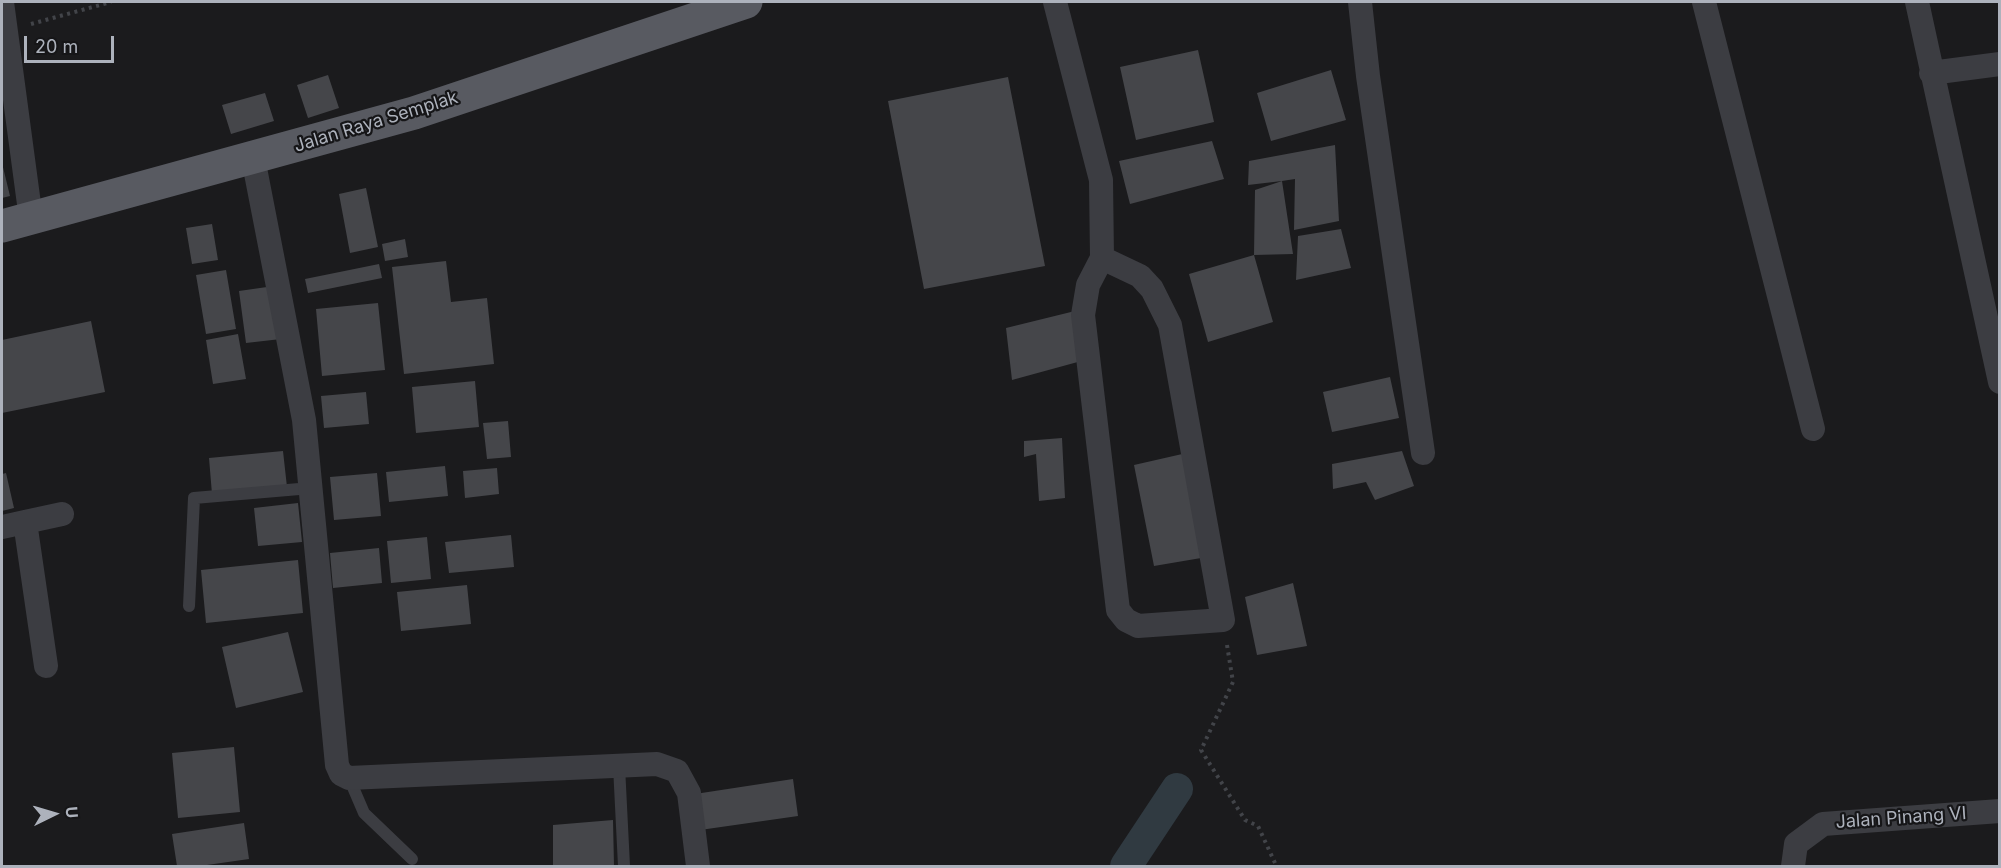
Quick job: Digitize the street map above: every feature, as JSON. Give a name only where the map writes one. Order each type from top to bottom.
[{"type":"main road","name":"Jalan Raya Semplak","points":[[16,222],[414,113],[746,2]]},
{"type":"street","points":[[2,2],[15,106],[16,222]]},
{"type":"street","points":[[1054,2],[1101,180],[1102,258],[1088,285],[1083,315],[1118,610],[1126,620],[1138,626],[1224,620],[1170,325],[1152,289],[1140,276],[1102,258]]},
{"type":"street","points":[[1360,2],[1368,76],[1423,453]]},
{"type":"street","points":[[1704,2],[1813,429]]},
{"type":"street","points":[[1917,2],[2000,382]]},
{"type":"street","points":[[1931,73],[2000,64]]},
{"type":"street","points":[[253,158],[304,420],[337,765],[341,774],[349,778],[657,764],[677,771],[688,793],[698,867]]},
{"type":"street","points":[[46,666],[13,524],[63,514]]},
{"type":"street","name":"Jalan Pinang VI","points":[[1792,867],[1796,844],[1823,824],[2000,811]]},
{"type":"lane","points":[[189,606],[194,498],[311,488]]},
{"type":"lane","points":[[618,766],[624,867]]},
{"type":"lane","points":[[349,778],[364,813],[412,860]]},
{"type":"path","points":[[6,39],[111,2]]},
{"type":"path","points":[[1224,620],[1233,682],[1201,750],[1245,820],[1257,826],[1275,863]]},
{"type":"building","points":[[1198,50],[1214,122],[1136,140],[1120,67]]},
{"type":"building","points":[[1331,70],[1346,120],[1271,141],[1257,93]]},
{"type":"building","points":[[328,75],[339,108],[308,118],[297,85]]},
{"type":"building","points":[[1008,77],[1045,266],[924,289],[888,101]]},
{"type":"building","points":[[265,93],[274,121],[231,134],[222,105]]},
{"type":"building","points":[[1212,141],[1224,179],[1130,204],[1119,161]]},
{"type":"building","points":[[1335,145],[1339,221],[1294,230],[1295,179],[1248,185],[1249,161]]},
{"type":"building","points":[[2,163],[10,196],[2,198]]},
{"type":"building","points":[[1282,181],[1293,254],[1254,255],[1255,190]]},
{"type":"building","points":[[366,188],[378,247],[350,253],[339,194]]},
{"type":"building","points":[[212,224],[218,260],[192,264],[186,228]]},
{"type":"building","points":[[1341,229],[1351,268],[1296,280],[1298,236]]},
{"type":"building","points":[[405,239],[408,257],[385,261],[382,244]]},
{"type":"building","points":[[1254,255],[1273,322],[1208,342],[1189,274]]},
{"type":"building","points":[[446,261],[451,302],[487,298],[494,364],[404,374],[392,267]]},
{"type":"building","points":[[379,264],[382,278],[308,293],[305,279]]},
{"type":"building","points":[[226,270],[236,329],[206,334],[196,275]]},
{"type":"building","points":[[274,286],[281,339],[246,343],[239,291]]},
{"type":"building","points":[[378,303],[385,370],[322,376],[316,309]]},
{"type":"building","points":[[1075,311],[1085,360],[1012,380],[1006,328]]},
{"type":"building","points":[[91,321],[105,392],[2,413],[2,340]]},
{"type":"building","points":[[238,334],[246,379],[213,384],[206,340]]},
{"type":"building","points":[[1390,377],[1399,418],[1332,432],[1323,392]]},
{"type":"building","points":[[475,381],[479,427],[416,433],[412,387]]},
{"type":"building","points":[[366,392],[369,424],[324,428],[321,396]]},
{"type":"building","points":[[508,421],[511,457],[487,459],[483,423]]},
{"type":"building","points":[[1062,438],[1065,498],[1039,501],[1036,454],[1024,457],[1024,441]]},
{"type":"building","points":[[283,451],[287,487],[212,494],[209,458]]},
{"type":"building","points":[[1402,451],[1414,486],[1375,500],[1366,482],[1333,489],[1332,464]]},
{"type":"building","points":[[1191,452],[1207,557],[1154,566],[1134,465]]},
{"type":"building","points":[[445,466],[448,496],[389,502],[386,472]]},
{"type":"building","points":[[497,468],[499,494],[465,498],[463,471]]},
{"type":"building","points":[[6,473],[14,508],[2,511],[2,474]]},
{"type":"building","points":[[377,473],[381,516],[334,520],[330,477]]},
{"type":"building","points":[[298,503],[302,542],[258,546],[254,508]]},
{"type":"building","points":[[511,535],[514,567],[449,573],[445,542]]},
{"type":"building","points":[[427,537],[431,579],[391,583],[387,541]]},
{"type":"building","points":[[379,548],[382,583],[333,588],[330,553]]},
{"type":"building","points":[[298,560],[303,613],[206,623],[201,570]]},
{"type":"building","points":[[1293,583],[1307,646],[1257,655],[1245,597]]},
{"type":"building","points":[[467,585],[471,624],[401,631],[397,592]]},
{"type":"building","points":[[288,632],[303,692],[236,708],[222,647]]},
{"type":"building","points":[[234,747],[240,812],[178,818],[172,753]]},
{"type":"building","points":[[793,779],[798,816],[700,830],[695,794]]},
{"type":"building","points":[[613,820],[614,866],[553,866],[553,825]]},
{"type":"building","points":[[244,823],[249,859],[200,866],[177,866],[172,834]]},
{"type":"waterway","points":[[1126,866],[1177,789]]}]
